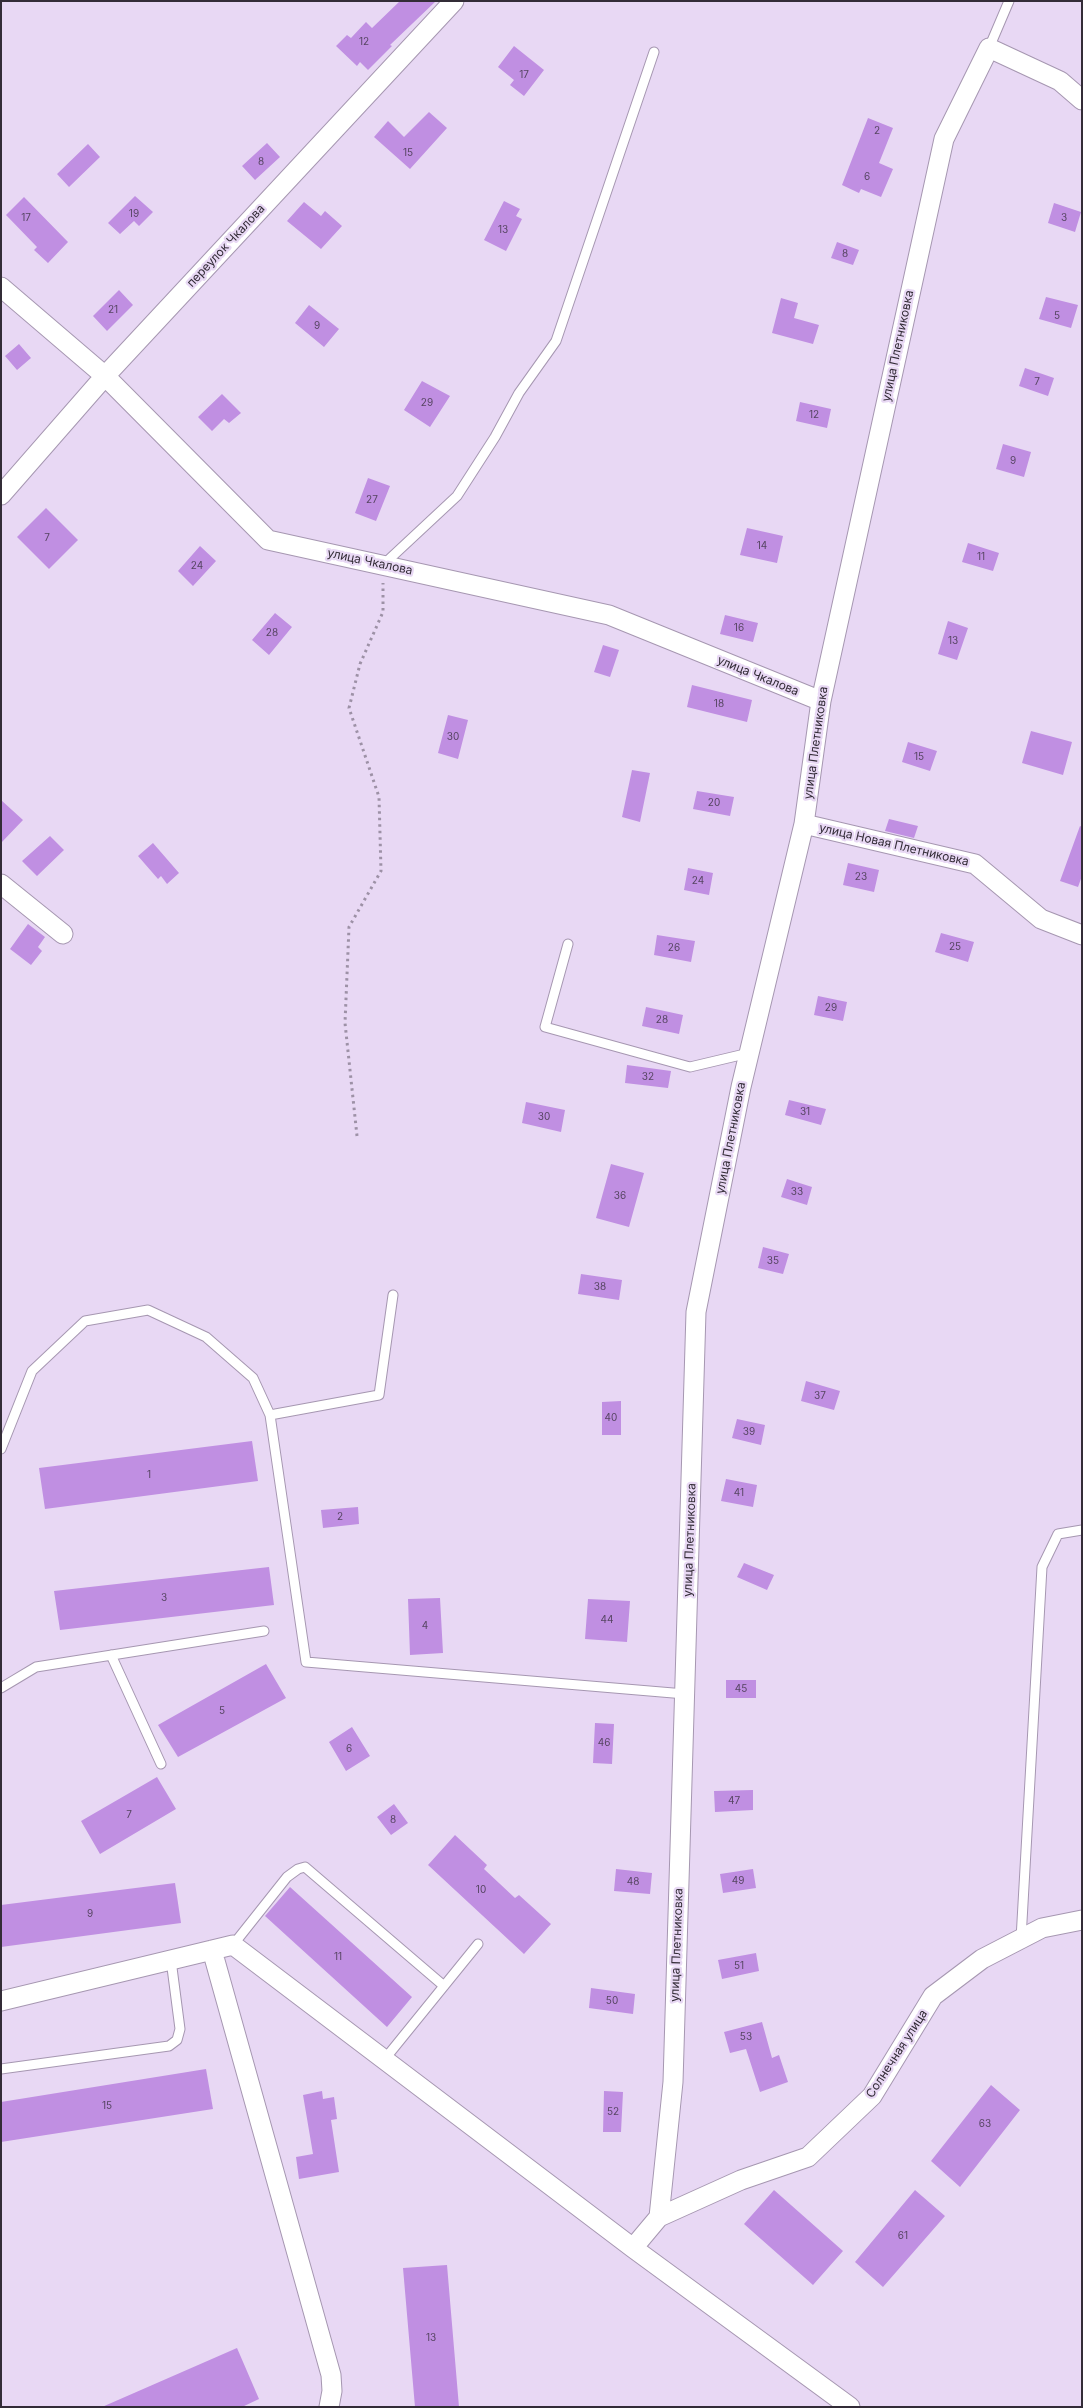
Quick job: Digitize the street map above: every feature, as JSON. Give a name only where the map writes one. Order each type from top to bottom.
[{"type":"street","name":"переулок Чкалова","points":[[1,495],[105,376],[454,1]]},
{"type":"street","points":[[989,48],[1060,81],[1082,100]]},
{"type":"street","name":"улица Плетниковка","points":[[659,2217],[673,2082],[696,1312],[749,1053],[804,824],[821,701],[944,138],[989,48]]},
{"type":"street","name":"улица Чкалова","points":[[1,287],[105,376],[268,540],[609,615],[821,701]]},
{"type":"street","name":"улица Новая Плетниковка","points":[[804,824],[975,864],[1041,919],[1082,935]]},
{"type":"street","points":[[1,884],[63,934]]},
{"type":"street","name":"Солнечная улица","points":[[659,2217],[741,2180],[808,2157],[872,2096],[933,1996],[982,1959],[1042,1928],[1082,1920]]},
{"type":"street","points":[[1,2001],[233,1945],[632,2248],[850,2407]]},
{"type":"street","points":[[212,1950],[331,2375],[332,2391],[329,2407]]},
{"type":"street","points":[[632,2248],[659,2217]]},
{"type":"lane","points":[[989,48],[1009,1]]},
{"type":"lane","points":[[383,565],[457,496],[495,437],[519,392],[556,342],[654,52]]},
{"type":"lane","points":[[568,944],[544,1027],[690,1067],[749,1053]]},
{"type":"lane","points":[[270,1415],[379,1395],[393,1295]]},
{"type":"lane","points":[[1,1449],[32,1371],[85,1321],[148,1310],[206,1337],[253,1378],[270,1415],[306,1662],[685,1694]]},
{"type":"lane","points":[[1021,1939],[1042,1567],[1058,1534],[1082,1530]]},
{"type":"lane","points":[[1,1688],[36,1667],[264,1631]]},
{"type":"lane","points":[[111,1655],[161,1764]]},
{"type":"lane","points":[[233,1945],[287,1877],[298,1869],[305,1868],[444,1986]]},
{"type":"lane","points":[[384,2060],[478,1944]]},
{"type":"lane","points":[[1,2069],[169,2046],[177,2040],[180,2029],[171,1960]]},
{"type":"path","points":[[357,1136],[345,1023],[349,928],[380,871],[379,797],[349,708],[360,664],[383,612],[383,565]]},
{"type":"building","points":[[400,1],[436,1],[390,45],[392,46],[368,70],[360,62],[357,66],[336,46],[347,35],[351,38],[366,22],[372,28]]},
{"type":"building","points":[[514,46],[544,70],[524,96],[510,85],[514,80],[498,67]]},
{"type":"building","points":[[429,112],[447,128],[410,169],[374,137],[388,121],[404,137]]},
{"type":"building","points":[[868,118],[893,128],[879,163],[893,169],[881,197],[861,189],[859,193],[842,185]]},
{"type":"building","points":[[267,143],[280,157],[255,180],[242,166]]},
{"type":"building","points":[[88,144],[100,157],[69,187],[57,174]]},
{"type":"building","points":[[135,196],[153,212],[139,226],[134,221],[120,234],[108,223]]},
{"type":"building","points":[[24,197],[68,242],[48,263],[34,250],[37,247],[6,215]]},
{"type":"building","points":[[504,201],[520,209],[516,216],[522,219],[506,251],[484,240]]},
{"type":"building","points":[[304,202],[321,216],[325,211],[342,226],[321,249],[287,221]]},
{"type":"building","points":[[1054,203],[1081,212],[1075,232],[1048,223]]},
{"type":"building","points":[[837,242],[859,250],[853,265],[831,258]]},
{"type":"building","points":[[119,290],[133,305],[107,331],[93,316]]},
{"type":"building","points":[[1046,297],[1078,305],[1071,328],[1039,319]]},
{"type":"building","points":[[781,298],[798,303],[794,318],[819,325],[813,344],[772,333]]},
{"type":"building","points":[[309,305],[339,329],[324,347],[295,323]]},
{"type":"building","points":[[19,344],[31,358],[17,370],[5,356]]},
{"type":"building","points":[[1025,368],[1054,378],[1048,396],[1019,386]]},
{"type":"building","points":[[422,381],[450,396],[430,427],[404,410]]},
{"type":"building","points":[[222,394],[241,413],[229,423],[224,419],[212,431],[198,417]]},
{"type":"building","points":[[800,402],[831,409],[827,428],[796,421]]},
{"type":"building","points":[[1003,444],[1031,452],[1024,477],[996,469]]},
{"type":"building","points":[[368,478],[390,486],[376,521],[355,513]]},
{"type":"building","points":[[46,508],[78,540],[49,569],[17,537]]},
{"type":"building","points":[[747,528],[783,536],[777,563],[740,555]]},
{"type":"building","points":[[968,543],[999,553],[993,571],[962,562]]},
{"type":"building","points":[[200,546],[216,561],[193,586],[178,571]]},
{"type":"building","points":[[275,613],[292,627],[269,655],[252,640]]},
{"type":"building","points":[[725,615],[758,623],[753,642],[720,634]]},
{"type":"building","points":[[948,621],[968,628],[957,660],[938,654]]},
{"type":"building","points":[[603,645],[619,650],[610,677],[594,672]]},
{"type":"building","points":[[692,685],[752,700],[747,722],[687,707]]},
{"type":"building","points":[[448,715],[468,720],[458,759],[438,753]]},
{"type":"building","points":[[1031,731],[1072,742],[1063,775],[1022,763]]},
{"type":"building","points":[[908,742],[937,751],[930,771],[902,762]]},
{"type":"building","points":[[632,770],[650,773],[640,822],[622,817]]},
{"type":"building","points":[[697,791],[734,797],[730,816],[693,809]]},
{"type":"building","points":[[1,800],[23,820],[1,843]]},
{"type":"building","points":[[889,819],[918,826],[914,838],[885,831]]},
{"type":"building","points":[[1080,826],[1082,827],[1082,876],[1078,887],[1060,881]]},
{"type":"building","points":[[50,836],[64,850],[37,876],[22,861]]},
{"type":"building","points":[[153,843],[179,873],[167,884],[161,876],[158,879],[138,856]]},
{"type":"building","points":[[848,863],[879,870],[874,892],[843,885]]},
{"type":"building","points":[[688,868],[713,873],[709,895],[684,890]]},
{"type":"building","points":[[28,924],[45,937],[38,947],[42,951],[31,965],[10,949]]},
{"type":"building","points":[[941,933],[974,942],[968,962],[935,952]]},
{"type":"building","points":[[657,935],[695,941],[691,962],[654,955]]},
{"type":"building","points":[[818,996],[847,1002],[843,1021],[814,1015]]},
{"type":"building","points":[[646,1007],[683,1015],[679,1034],[642,1026]]},
{"type":"building","points":[[627,1065],[671,1071],[668,1088],[625,1083]]},
{"type":"building","points":[[789,1100],[826,1109],[821,1125],[785,1115]]},
{"type":"building","points":[[526,1102],[565,1110],[561,1132],[522,1123]]},
{"type":"building","points":[[611,1164],[644,1173],[629,1227],[596,1218]]},
{"type":"building","points":[[787,1179],[812,1187],[807,1205],[781,1197]]},
{"type":"building","points":[[763,1247],[789,1254],[783,1274],[758,1268]]},
{"type":"building","points":[[581,1274],[622,1280],[619,1300],[578,1294]]},
{"type":"building","points":[[806,1381],[840,1391],[834,1410],[801,1401]]},
{"type":"building","points":[[621,1401],[621,1435],[602,1435],[602,1402]]},
{"type":"building","points":[[737,1419],[765,1425],[761,1445],[732,1438]]},
{"type":"building","points":[[252,1441],[258,1481],[45,1509],[39,1468]]},
{"type":"building","points":[[726,1479],[757,1485],[753,1507],[721,1501]]},
{"type":"building","points":[[358,1507],[359,1524],[323,1528],[321,1510]]},
{"type":"building","points":[[744,1563],[774,1575],[767,1590],[737,1577]]},
{"type":"building","points":[[269,1567],[274,1605],[60,1630],[54,1591]]},
{"type":"building","points":[[440,1598],[443,1653],[410,1655],[408,1599]]},
{"type":"building","points":[[588,1599],[630,1601],[627,1642],[585,1639]]},
{"type":"building","points":[[266,1664],[286,1698],[178,1757],[158,1725]]},
{"type":"building","points":[[726,1680],[756,1680],[756,1698],[726,1698]]},
{"type":"building","points":[[595,1723],[614,1724],[612,1764],[593,1763]]},
{"type":"building","points":[[352,1727],[370,1756],[346,1771],[329,1742]]},
{"type":"building","points":[[157,1777],[176,1809],[100,1854],[81,1821]]},
{"type":"building","points":[[753,1790],[753,1810],[715,1812],[714,1791]]},
{"type":"building","points":[[394,1804],[408,1823],[391,1835],[377,1817]]},
{"type":"building","points":[[455,1835],[487,1865],[484,1869],[515,1898],[519,1895],[551,1924],[524,1954],[428,1865]]},
{"type":"building","points":[[616,1869],[652,1873],[650,1894],[614,1891]]},
{"type":"building","points":[[753,1869],[756,1888],[723,1893],[720,1874]]},
{"type":"building","points":[[175,1883],[181,1923],[1,1947],[1,1905]]},
{"type":"building","points":[[290,1887],[412,1997],[387,2027],[265,1916]]},
{"type":"building","points":[[756,1953],[759,1971],[722,1979],[718,1960]]},
{"type":"building","points":[[591,1988],[635,1994],[633,2014],[589,2008]]},
{"type":"building","points":[[762,2022],[772,2058],[779,2055],[788,2082],[760,2092],[746,2049],[730,2053],[724,2032]]},
{"type":"building","points":[[206,2069],[213,2109],[1,2142],[1,2102]]},
{"type":"building","points":[[991,2085],[1020,2110],[960,2187],[931,2161]]},
{"type":"building","points":[[322,2091],[323,2099],[334,2097],[337,2119],[331,2120],[339,2172],[299,2179],[296,2157],[313,2154],[303,2095]]},
{"type":"building","points":[[604,2091],[623,2092],[621,2132],[603,2132]]},
{"type":"building","points":[[774,2190],[843,2251],[813,2285],[744,2224]]},
{"type":"building","points":[[915,2190],[945,2216],[883,2287],[855,2262]]},
{"type":"building","points":[[447,2265],[459,2407],[415,2407],[403,2268]]},
{"type":"building","points":[[237,2348],[259,2399],[242,2407],[102,2407]]}]
